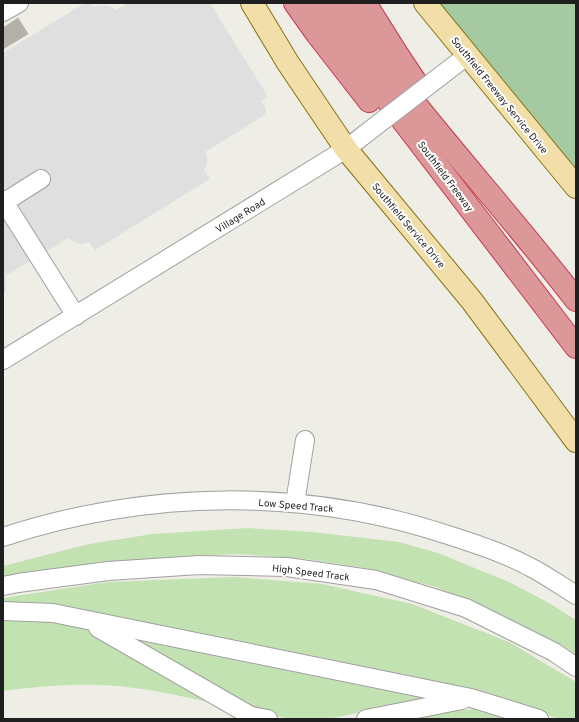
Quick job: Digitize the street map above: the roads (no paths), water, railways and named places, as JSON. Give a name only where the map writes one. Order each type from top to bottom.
[{"type":"highway","points":[[295,3],[317,34],[385,120],[524,280]]},
{"type":"highway","name":"Southfield Freeway","points":[[318,3],[371,79],[447,176],[576,347]]},
{"type":"highway","name":"Southfield Freeway","points":[[340,3],[379,58],[421,111],[552,268],[576,300]]},
{"type":"highway","points":[[365,3],[422,91],[552,268]]},
{"type":"main road","name":"Southfield Service Drive","points":[[252,3],[288,63],[346,149],[472,301],[576,441]]},
{"type":"main road","name":"Southfield Freeway Service Drive","points":[[425,3],[576,187]]},
{"type":"street","points":[[3,12],[19,3]]},
{"type":"street","name":"Village Road","points":[[3,360],[346,149],[468,55]]},
{"type":"street","points":[[41,179],[3,202],[76,316]]},
{"type":"street","points":[[295,503],[305,440]]},
{"type":"street","name":"Low Speed Track","points":[[3,537],[85,515],[163,503],[228,500],[295,503],[359,511],[424,527],[477,544],[529,566],[576,595]]},
{"type":"street","name":"High Speed Track","points":[[3,586],[108,571],[199,565],[287,567],[376,580],[466,608],[554,652],[576,667]]},
{"type":"street","points":[[3,611],[53,613],[471,698],[539,719]]},
{"type":"street","points":[[84,620],[251,716],[268,719]]},
{"type":"street","points":[[366,719],[471,698]]}]
